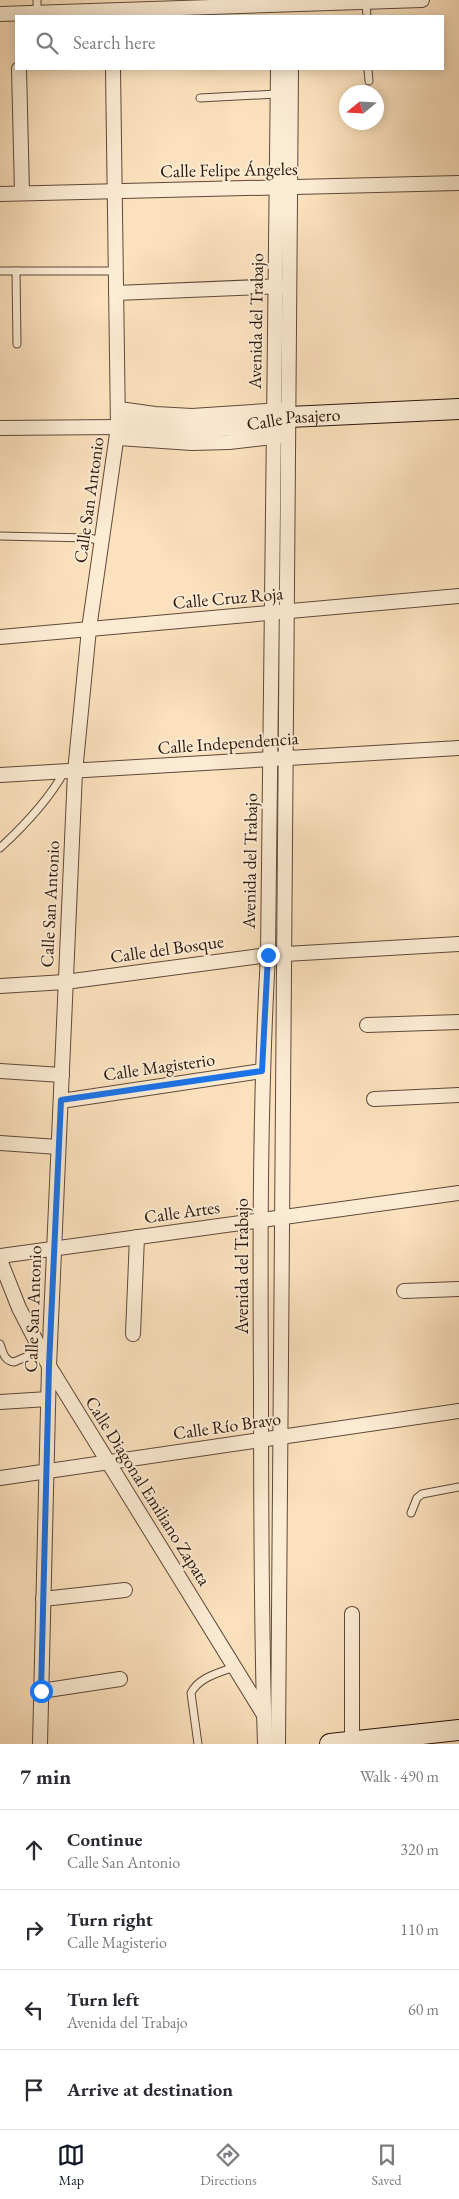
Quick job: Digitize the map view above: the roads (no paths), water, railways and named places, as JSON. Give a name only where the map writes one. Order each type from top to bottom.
[{"type":"street","points":[[0,14],[18,15],[37,6],[113,9],[285,7],[422,0]]},
{"type":"street","points":[[19,70],[22,193]]},
{"type":"street","name":"Calle San Antonio","points":[[40,1744],[49,1366],[62,1075],[70,772],[102,540],[121,425],[116,293],[113,70]]},
{"type":"street","name":"Avenida del Trabajo","points":[[278,70],[283,187]]},
{"type":"street","name":"Avenida del Trabajo","points":[[278,1739],[287,612],[281,422],[282,286],[283,187],[291,70]]},
{"type":"street","name":"Calle Felipe Ángeles","points":[[0,194],[459,183]]},
{"type":"street","points":[[116,293],[282,286]]},
{"type":"street","name":"Calle Pasajero","points":[[0,428],[121,425],[185,428],[459,409]]},
{"type":"street","name":"Avenida del Trabajo","points":[[265,1744],[260,1220],[262,1071],[268,955],[272,613],[281,422]]},
{"type":"street","name":"Calle Cruz Roja","points":[[0,637],[459,596]]},
{"type":"street","name":"Calle Independencia","points":[[0,775],[459,748]]},
{"type":"street","name":"Calle del Bosque","points":[[0,986],[65,982],[268,955],[459,944]]},
{"type":"street","points":[[367,1025],[459,1022]]},
{"type":"street","points":[[0,1071],[62,1075]]},
{"type":"street","name":"Calle Magisterio","points":[[61,1100],[262,1071]]},
{"type":"street","points":[[374,1098],[459,1095]]},
{"type":"street","points":[[0,1143],[58,1147]]},
{"type":"street","name":"Calle Artes","points":[[0,1256],[459,1194]]},
{"type":"street","points":[[133,1334],[137,1237]]},
{"type":"street","name":"Calle Diagonal Emiliano Zapata","points":[[0,1260],[19,1308],[40,1351],[278,1739]]},
{"type":"street","points":[[404,1291],[459,1289]]},
{"type":"street","points":[[0,1402],[48,1399]]},
{"type":"street","name":"Calle Río Bravo","points":[[0,1478],[459,1411]]},
{"type":"street","points":[[43,1599],[125,1590]]},
{"type":"street","points":[[352,1614],[352,1741]]},
{"type":"street","points":[[41,1691],[120,1679]]},
{"type":"street","points":[[330,1744],[459,1730]]},
{"type":"lane","points":[[366,2],[367,15]]},
{"type":"lane","points":[[368,70],[369,81]]},
{"type":"lane","points":[[200,98],[278,94]]},
{"type":"lane","points":[[0,271],[116,271]]},
{"type":"lane","points":[[16,271],[17,344]]},
{"type":"lane","points":[[0,536],[102,540]]},
{"type":"lane","points":[[0,848],[26,825],[70,772]]},
{"type":"lane","points":[[0,1344],[5,1358],[9,1362],[14,1362],[40,1351]]},
{"type":"lane","points":[[411,1512],[416,1498],[422,1494],[459,1488]]},
{"type":"lane","points":[[198,1744],[191,1693],[202,1680],[234,1667]]}]
